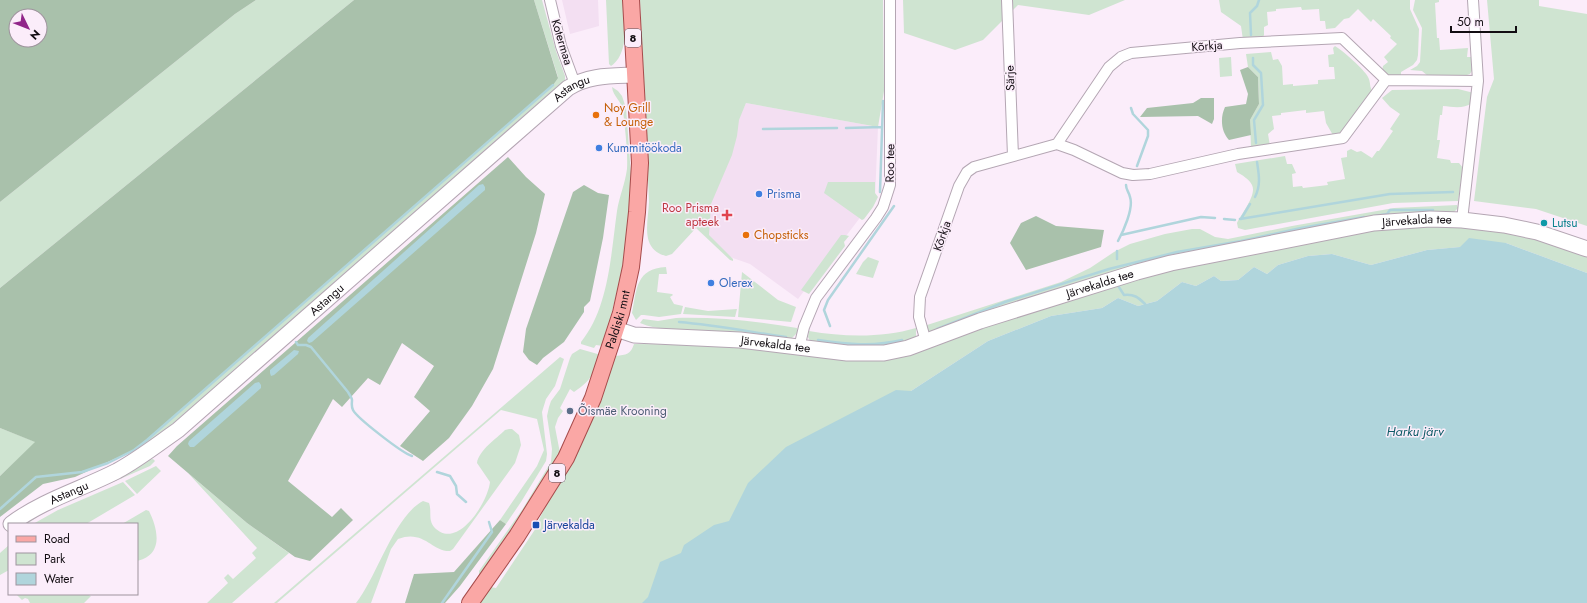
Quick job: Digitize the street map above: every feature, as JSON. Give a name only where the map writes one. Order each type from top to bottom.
[{"type":"main road","name":"Paldiski mnt","points":[[470,603],[521,530],[566,458],[593,398],[616,329],[631,267],[637,212],[640,163],[632,0]]},
{"type":"street","name":"Kotermaa","points":[[550,0],[561,46],[575,84]]},
{"type":"street","name":"Roo tee","points":[[800,348],[804,327],[816,298],[876,218],[883,207],[890,185],[890,0]]},
{"type":"street","name":"Särje","points":[[1007,0],[1013,156]]},
{"type":"street","points":[[1462,220],[1478,81],[1473,0]]},
{"type":"street","name":"Kõrkja","points":[[926,342],[919,317],[920,297],[959,186],[967,172],[974,167],[1057,144],[1109,67],[1121,56],[1131,53],[1240,44],[1342,38],[1386,80]]},
{"type":"street","name":"Astangu","points":[[12,523],[25,513],[50,500],[116,471],[147,453],[178,430],[537,114],[575,84],[595,77],[635,75]]},
{"type":"street","points":[[1057,144],[1074,150],[1122,173],[1133,175],[1150,174],[1238,154],[1343,138],[1386,80],[1478,81]]},
{"type":"street","name":"Järvekalda tee","points":[[616,329],[634,335],[740,340],[848,353],[884,353],[926,342],[980,321],[1034,303],[1171,263],[1374,223],[1418,220],[1462,220],[1521,228],[1542,233],[1587,250]]},
{"type":"shaded area","points":[[562,0],[598,0],[599,26],[570,34]]},
{"type":"shaded area","points":[[746,103],[878,127],[875,198],[798,299],[750,264],[730,257],[694,221]]},
{"type":"green space","points":[[0,0],[256,0],[235,14],[0,202]]},
{"type":"green space","points":[[256,0],[354,0],[0,288],[0,202],[235,14]]},
{"type":"green space","points":[[354,0],[534,0],[558,78],[553,85],[147,440],[134,450],[75,477],[43,484],[0,517],[0,476],[35,442],[0,428],[0,288]]},
{"type":"green space","points":[[534,0],[542,0],[556,51],[565,76],[565,82],[173,427],[136,453],[134,450],[558,77]]},
{"type":"green space","points":[[606,0],[625,0],[624,45],[617,60],[611,66],[609,64]]},
{"type":"green space","points":[[640,0],[883,0],[884,91],[878,127],[746,103],[739,120],[732,155],[711,204],[709,235],[733,259],[733,261],[730,260],[696,228],[672,254],[666,256],[658,253],[652,248],[649,241],[647,234],[649,202]]},
{"type":"green space","points":[[903,0],[1125,0],[1089,15],[1018,5],[983,40],[955,50],[904,33]]},
{"type":"green space","points":[[1219,0],[1410,0],[1410,9],[1419,29],[1417,60],[1413,65],[1401,72],[1401,78],[1388,77],[1382,71],[1383,66],[1388,62],[1384,57],[1397,44],[1390,38],[1391,36],[1373,19],[1371,22],[1358,9],[1349,18],[1344,19],[1335,28],[1326,29],[1325,21],[1320,21],[1319,9],[1302,10],[1301,7],[1276,9],[1276,11],[1267,12],[1268,25],[1264,27],[1264,35],[1262,39],[1243,40],[1241,26],[1221,12]]},
{"type":"green space","points":[[1415,0],[1439,0],[1439,2],[1435,3],[1437,38],[1439,38],[1440,50],[1468,48],[1467,57],[1472,57],[1473,69],[1470,74],[1464,76],[1428,76],[1422,71],[1410,70],[1417,66],[1420,62],[1422,28],[1413,10]]},
{"type":"green space","points":[[1487,0],[1539,0],[1539,6],[1587,14],[1587,226],[1536,209],[1474,201],[1487,97],[1494,79]]},
{"type":"green space","points":[[1335,46],[1363,70],[1369,79],[1373,92],[1342,133],[1334,137],[1326,123],[1324,111],[1306,113],[1306,110],[1281,113],[1281,115],[1272,116],[1274,129],[1268,134],[1270,146],[1251,148],[1250,120],[1259,104],[1258,77],[1248,67],[1246,54],[1271,52],[1273,60],[1278,59],[1282,66],[1283,85],[1293,84],[1293,86],[1318,84],[1318,80],[1335,79],[1334,67],[1329,67],[1328,55],[1334,54],[1333,48]]},
{"type":"green space","points":[[1231,57],[1232,76],[1220,77],[1219,58]]},
{"type":"green space","points":[[1248,67],[1258,77],[1259,104],[1250,120],[1251,135],[1229,140],[1223,129],[1223,111],[1225,107],[1246,104],[1248,94],[1240,70]]},
{"type":"green space","points":[[612,87],[622,96],[626,108],[631,175],[629,213],[621,276],[603,340],[603,346],[596,345],[594,348],[581,344],[581,342],[598,313],[603,297],[610,262],[618,206],[627,169],[627,148],[623,111]]},
{"type":"green space","points":[[1458,89],[1474,93],[1472,103],[1462,107],[1443,106],[1442,115],[1440,115],[1437,140],[1440,140],[1437,158],[1450,160],[1451,163],[1459,163],[1463,168],[1458,201],[1393,203],[1245,230],[1238,228],[1237,223],[1251,199],[1253,189],[1249,181],[1237,172],[1235,164],[1285,156],[1287,164],[1292,164],[1296,173],[1292,174],[1293,187],[1302,186],[1303,188],[1328,185],[1327,182],[1345,179],[1341,158],[1347,157],[1347,151],[1351,149],[1357,152],[1361,151],[1372,158],[1377,151],[1379,151],[1393,131],[1390,129],[1400,114],[1390,107],[1382,98],[1392,90]]},
{"type":"green space","points":[[1201,98],[1214,98],[1214,119],[1212,124],[1198,116],[1140,117],[1147,108],[1193,103]]},
{"type":"green space","points":[[508,157],[526,177],[545,194],[536,233],[493,369],[472,406],[449,438],[423,461],[400,446],[430,411],[414,397],[434,366],[402,343],[380,385],[368,378],[342,407],[333,399],[288,481],[332,517],[341,508],[353,520],[310,561],[295,557],[247,523],[168,456],[177,446]]},
{"type":"green space","points":[[828,182],[875,182],[875,193],[878,197],[873,207],[862,220],[824,193]]},
{"type":"green space","points":[[584,185],[598,193],[609,195],[603,238],[590,301],[584,307],[584,312],[564,342],[543,358],[537,365],[529,360],[523,352],[526,329],[573,192]]},
{"type":"green space","points":[[1457,205],[1458,208],[1452,214],[1263,239],[930,334],[924,326],[1061,282],[1090,268],[1114,252],[1130,244],[1165,234],[1200,229],[1215,237],[1228,239],[1394,208]]},
{"type":"green space","points":[[1036,216],[1056,226],[1104,230],[1101,247],[1026,270],[1010,243],[1021,223]]},
{"type":"green space","points":[[1431,225],[1506,230],[1587,255],[1587,273],[1506,243],[1427,250],[1371,265],[1332,254],[1308,256],[1278,265],[1267,274],[1254,267],[1238,280],[1221,281],[1214,276],[1196,286],[1182,282],[1157,301],[1138,306],[1118,298],[1102,308],[1051,316],[988,341],[911,391],[699,603],[479,603],[490,587],[496,588],[538,525],[537,524],[547,504],[574,458],[590,426],[616,356],[628,353],[634,344],[740,345],[834,358],[997,322],[1175,268],[1379,227]]},
{"type":"green space","points":[[841,235],[849,236],[844,242],[845,246],[809,294],[801,290]]},
{"type":"green space","points":[[868,257],[879,261],[873,278],[856,274],[863,262]]},
{"type":"green space","points":[[666,267],[667,274],[659,274],[657,292],[672,294],[673,295],[670,297],[674,304],[683,306],[681,314],[659,317],[641,315],[636,320],[632,313],[637,288],[640,281],[643,276],[649,272]]},
{"type":"green space","points":[[742,272],[778,300],[796,307],[791,322],[738,317]]},
{"type":"green space","points":[[685,307],[708,311],[737,309],[735,317],[683,314]]},
{"type":"green space","points":[[676,318],[752,321],[797,328],[798,332],[791,339],[688,329],[661,328],[647,326],[640,323],[643,319],[658,321]]},
{"type":"green space","points":[[916,328],[916,336],[912,341],[871,349],[810,341],[808,337],[809,331],[863,336],[890,334]]},
{"type":"green space","points":[[580,349],[601,355],[594,372],[585,384],[574,392],[570,389],[560,408],[563,411],[558,418],[555,427],[560,453],[539,491],[480,576],[479,571],[522,510],[551,462],[552,449],[547,416],[549,407],[551,401],[560,389],[572,354]]},
{"type":"green space","points":[[560,357],[564,359],[555,386],[546,399],[542,412],[547,454],[546,461],[506,524],[500,520],[537,466],[544,450],[537,419],[501,410],[277,603],[274,603]]},
{"type":"green space","points":[[0,428],[36,442],[0,476]]},
{"type":"green space","points":[[512,429],[519,435],[521,445],[515,463],[453,549],[450,551],[444,550],[415,537],[398,539],[391,549],[371,603],[356,603],[364,592],[386,548],[403,520],[423,501],[429,503],[432,524],[443,533],[452,533],[461,529],[470,521],[484,501],[490,482],[477,463],[478,458],[488,445],[505,430]]},
{"type":"green space","points":[[153,459],[155,461],[150,466],[46,511],[28,523],[22,523],[147,460]]},
{"type":"green space","points":[[156,466],[161,471],[137,494],[125,481]]},
{"type":"green space","points":[[188,473],[247,523],[289,553],[232,603],[207,603],[228,583],[224,578],[228,574],[233,579],[256,558],[252,553],[257,548]]},
{"type":"green space","points":[[123,482],[135,495],[88,523],[35,523],[58,510]]},
{"type":"green space","points":[[146,510],[149,511],[155,526],[156,540],[152,553],[146,558],[138,561],[138,523],[124,523]]},
{"type":"green space","points":[[500,520],[506,524],[460,586],[445,603],[405,603],[414,574],[454,572]]},
{"type":"green space","points":[[8,546],[8,571],[0,575],[0,553]]},
{"type":"green space","points":[[17,595],[91,596],[84,603],[30,603],[28,599],[25,598],[22,600]]},
{"type":"water","points":[[483,184],[485,190],[312,342],[309,343],[307,341],[308,338],[479,185]]},
{"type":"water","name":"Harku järv","points":[[1469,238],[1506,243],[1587,273],[1587,603],[642,603],[648,597],[660,562],[681,553],[684,545],[714,525],[729,521],[748,483],[786,447],[896,390],[911,391],[988,341],[1051,316],[1102,308],[1118,298],[1138,306],[1157,301],[1182,282],[1196,286],[1214,276],[1221,281],[1238,280],[1254,267],[1267,274],[1278,265],[1308,256],[1332,254],[1371,265],[1427,250],[1460,247]]},
{"type":"water","points":[[294,350],[299,351],[298,354],[271,376],[270,370]]},
{"type":"water","points":[[259,382],[261,388],[194,447],[190,447],[188,444],[189,441],[255,383]]},
{"type":"waterway","points":[[1251,35],[1250,13],[1257,6],[1259,0]]},
{"type":"waterway","points":[[1253,58],[1253,65],[1261,73],[1263,105],[1254,120],[1256,143]]},
{"type":"waterway","points":[[0,509],[36,477],[82,472],[108,463],[134,450],[553,85]]},
{"type":"waterway","points":[[880,192],[883,101]]},
{"type":"waterway","points":[[1131,108],[1133,114],[1148,130],[1148,136],[1137,166]]},
{"type":"waterway","points":[[846,128],[882,127]]},
{"type":"waterway","points":[[763,129],[837,128]]},
{"type":"waterway","points":[[1255,197],[1259,184],[1257,162]]},
{"type":"waterway","points":[[1118,241],[1131,207],[1130,197],[1126,185]]},
{"type":"waterway","points":[[1240,219],[1390,194],[1453,192]]},
{"type":"waterway","points":[[1241,219],[1250,204]]},
{"type":"waterway","points":[[830,326],[824,310],[828,300],[894,206]]},
{"type":"waterway","points":[[1375,216],[1387,214],[1390,210],[1433,210]]},
{"type":"waterway","points":[[1121,235],[1201,217],[1215,218]]},
{"type":"waterway","points":[[937,329],[1005,302],[1109,269],[1177,252],[1364,217]]},
{"type":"waterway","points":[[1224,219],[1235,220]]},
{"type":"waterway","points":[[1117,251],[1117,259]]},
{"type":"waterway","points":[[1117,284],[1124,295],[1136,296],[1145,304]]},
{"type":"waterway","points":[[679,322],[786,337]]},
{"type":"waterway","points":[[818,340],[850,344],[881,344],[902,340]]},
{"type":"waterway","points":[[296,342],[298,345],[306,345],[311,347],[348,392],[352,399],[352,409],[356,414],[390,442],[412,456]]},
{"type":"waterway","points":[[437,472],[450,476],[456,486],[457,494],[466,502]]},
{"type":"waterway","points":[[442,603],[492,532],[489,522]]},
{"type":"place","name":"Noy Grill & Lounge","points":[[596,115]]},
{"type":"place","name":"Kummitöökoda","points":[[599,148]]},
{"type":"place","name":"Prisma","points":[[759,194]]},
{"type":"place","name":"Roo Prisma apteek","points":[[727,215]]},
{"type":"place","name":"Lutsu","points":[[1544,223]]},
{"type":"place","name":"Chopsticks","points":[[746,235]]},
{"type":"place","name":"Olerex","points":[[711,283]]},
{"type":"place","name":"Õismäe Krooning","points":[[570,411]]},
{"type":"place","name":"Järvekalda","points":[[536,525]]}]
